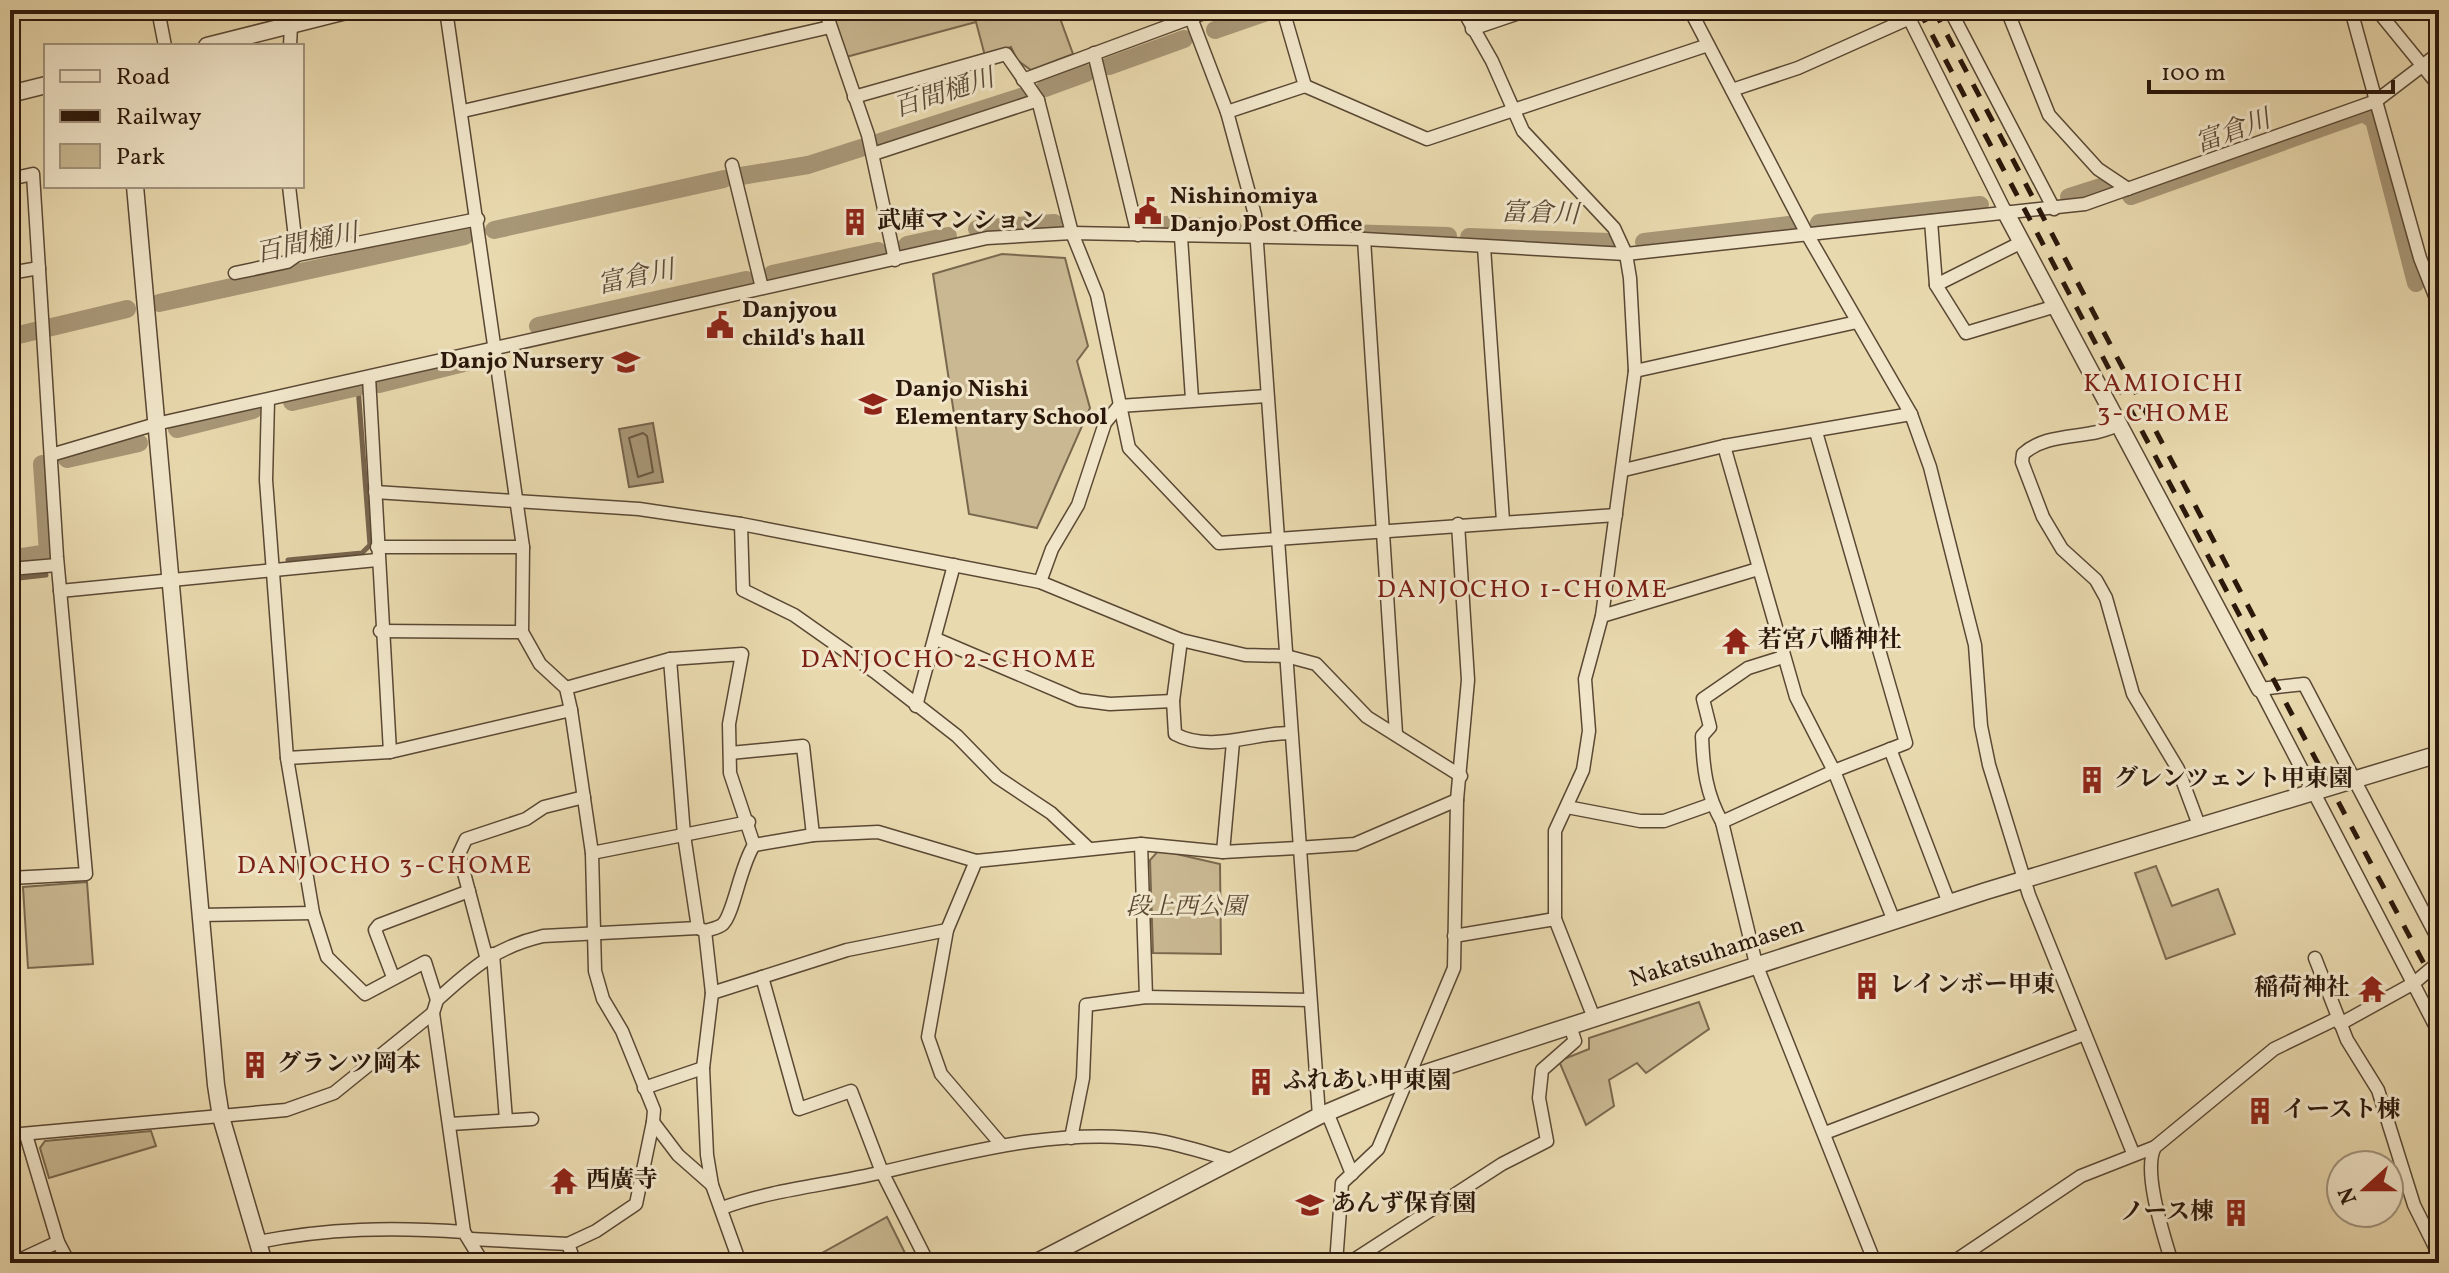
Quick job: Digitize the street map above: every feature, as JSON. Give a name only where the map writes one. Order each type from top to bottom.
[{"type":"street","points":[[158,10],[165,44]]},
{"type":"street","points":[[213,44],[284,21],[350,10]]},
{"type":"street","points":[[258,1242],[322,1230],[389,1227],[568,1244],[596,1231],[636,1204],[653,1122],[654,1110],[622,1031],[603,999],[595,971],[592,853],[566,688],[540,664],[522,632],[523,547],[463,111],[446,10]]},
{"type":"street","points":[[825,10],[873,154],[895,260]]},
{"type":"street","points":[[1023,80],[1190,14],[1212,10]]},
{"type":"street","points":[[1463,10],[1492,61],[1511,110],[1523,131],[1614,228],[1626,254],[1635,371],[1624,470],[1602,616],[1585,679],[1589,731],[1583,770],[1555,831],[1555,919],[1594,1018]]},
{"type":"street","points":[[1472,29],[1528,10]]},
{"type":"street","points":[[1690,10],[1807,234],[1911,414],[1930,467],[1975,645],[1981,726],[1989,765],[2082,1035],[2133,1153]]},
{"type":"street","points":[[1950,10],[2054,209]]},
{"type":"street","points":[[2007,10],[2049,115],[2098,169],[2128,189]]},
{"type":"street","points":[[2351,10],[2439,306]]},
{"type":"street","points":[[2377,10],[2439,86]]},
{"type":"street","points":[[1283,11],[1305,86]]},
{"type":"street","points":[[1190,14],[1227,112],[1250,187],[1257,239],[1279,537],[1289,733],[1310,1000],[1323,1114],[1352,1174]]},
{"type":"street","points":[[1732,90],[1798,68],[1908,14],[2006,213],[2316,794],[2439,1033]]},
{"type":"street","points":[[284,21],[290,44]]},
{"type":"street","points":[[463,111],[830,27]]},
{"type":"street","points":[[1227,112],[1305,86],[1427,139],[1708,45]]},
{"type":"street","points":[[1094,53],[1138,235]]},
{"type":"street","points":[[51,455],[156,424],[987,238],[1072,233],[1364,239],[1626,254],[2085,204],[2376,101],[2439,53]]},
{"type":"street","points":[[854,97],[1006,54],[1038,100],[1072,233],[1097,295],[1129,448],[1219,543],[1616,515]]},
{"type":"street","points":[[10,94],[44,86]]},
{"type":"street","points":[[873,154],[1038,100]]},
{"type":"street","points":[[732,165],[762,288]]},
{"type":"street","points":[[10,179],[33,174],[57,565],[86,874],[10,878]]},
{"type":"street","points":[[135,188],[221,1117],[264,1263]]},
{"type":"street","points":[[289,188],[297,255]]},
{"type":"street","points":[[235,273],[287,262],[297,255],[478,219]]},
{"type":"street","points":[[1931,221],[1936,285],[1966,333],[2056,306]]},
{"type":"street","points":[[1181,237],[1192,399]]},
{"type":"street","points":[[1364,239],[1396,734]]},
{"type":"street","points":[[1936,285],[2022,242]]},
{"type":"street","points":[[1484,247],[1503,521]]},
{"type":"street","points":[[10,273],[39,268]]},
{"type":"street","points":[[1635,371],[1857,322]]},
{"type":"street","points":[[369,377],[380,631],[390,752]]},
{"type":"street","points":[[1040,582],[1052,549],[1078,505],[1105,423],[1119,406],[1267,396]]},
{"type":"street","points":[[268,400],[266,480],[287,758],[313,913],[327,957],[365,994],[425,962],[435,1007],[467,1235],[483,1263]]},
{"type":"street","points":[[1624,470],[1724,446],[1911,414]]},
{"type":"street","points":[[2119,424],[2103,433],[2049,440],[2031,447],[2023,454],[2022,462],[2043,517],[2062,549],[2096,580],[2106,598],[2133,694],[2178,769],[2200,828]]},
{"type":"street","points":[[1722,822],[1834,771],[1906,743],[1816,432]]},
{"type":"street","points":[[1724,446],[1796,697],[1834,771],[1894,921]]},
{"type":"street","points":[[375,492],[639,509],[741,524],[1040,582],[1181,640],[1245,655],[1286,656],[1316,664],[1367,717],[1461,776]]},
{"type":"street","points":[[741,524],[743,590],[794,615],[834,641],[957,736],[997,777],[1051,813],[1087,847]]},
{"type":"street","points":[[1336,1263],[1342,1183],[1378,1149],[1404,1080],[1454,968],[1457,800],[1468,680],[1458,524]]},
{"type":"street","points":[[60,591],[272,569],[377,553],[523,547]]},
{"type":"street","points":[[10,569],[57,565]]},
{"type":"street","points":[[916,706],[954,565]]},
{"type":"street","points":[[1602,616],[1758,569]]},
{"type":"street","points":[[380,631],[522,632]]},
{"type":"street","points":[[936,639],[1079,700],[1110,704],[1173,701]]},
{"type":"street","points":[[1181,640],[1173,701],[1175,734],[1233,742],[1267,733],[1289,733]]},
{"type":"street","points":[[10,1135],[286,1110],[334,1093],[435,1007],[490,955],[518,942],[543,936],[702,930],[722,925],[731,912],[743,862],[754,845],[749,822],[730,773],[729,724],[742,654],[670,659],[566,688]]},
{"type":"street","points":[[1783,657],[1748,668],[1703,699],[1710,727],[1702,736],[1703,772],[1712,804],[1722,822],[1756,964],[1875,1263]]},
{"type":"street","points":[[670,659],[684,835],[712,993],[703,1068],[712,1185],[740,1263]]},
{"type":"street","points":[[2260,689],[2304,684],[2439,941]]},
{"type":"street","points":[[287,758],[390,752],[571,710]]},
{"type":"street","points":[[1223,852],[1233,742]]},
{"type":"street","points":[[730,753],[803,746],[813,835]]},
{"type":"street","points":[[1890,749],[1949,903]]},
{"type":"street","name":"Nakatsuhamasen","points":[[1035,1263],[1323,1114],[1404,1080],[1949,903],[2316,794],[2439,754]]},
{"type":"street","points":[[506,1120],[490,955],[459,854],[466,839],[526,819],[544,807],[584,797]]},
{"type":"street","points":[[754,845],[813,835],[878,832],[976,861],[1087,847],[1141,844],[1223,852],[1297,848],[1355,844],[1457,800]]},
{"type":"street","points":[[1567,807],[1640,821],[1664,821],[1712,804]]},
{"type":"street","points":[[592,853],[749,822]]},
{"type":"street","points":[[1141,844],[1146,997]]},
{"type":"street","points":[[976,861],[947,930],[928,1037],[941,1074],[1000,1143]]},
{"type":"street","points":[[393,977],[375,930],[379,925],[469,891]]},
{"type":"street","points":[[200,915],[313,913]]},
{"type":"street","points":[[1454,936],[1555,919]]},
{"type":"street","points":[[712,993],[847,950],[947,930]]},
{"type":"street","points":[[2315,958],[2339,1021],[2378,1090],[2414,1205],[2436,1241],[2439,1255]]},
{"type":"street","points":[[2172,1263],[2161,1228],[2149,1158],[2155,1147],[2274,1049],[2414,983],[2439,962]]},
{"type":"street","points":[[762,977],[799,1109],[851,1091],[882,1172],[928,1263]]},
{"type":"street","points":[[1071,1138],[1083,1078],[1086,1005],[1146,997],[1310,1000]]},
{"type":"street","points":[[1349,1263],[1502,1164],[1547,1141],[1539,1098],[1542,1070],[1575,1041],[1570,1026]]},
{"type":"street","points":[[1825,1133],[2082,1035]]},
{"type":"street","points":[[644,1088],[703,1068]]},
{"type":"street","points":[[450,1124],[532,1119]]},
{"type":"street","points":[[653,1122],[678,1155],[712,1185]]},
{"type":"street","points":[[26,1135],[58,1242],[69,1263]]},
{"type":"street","points":[[722,1208],[756,1196],[882,1172],[1000,1143],[1071,1138],[1154,1140],[1231,1160]]},
{"type":"street","points":[[1952,1263],[2081,1176],[2133,1153],[2155,1147]]},
{"type":"street","points":[[13,1263],[58,1242]]},
{"type":"street","points":[[568,1244],[575,1263]]},
{"type":"green space","points":[[829,10],[1057,10],[1073,54],[1031,70],[1017,60],[1011,47],[985,56],[976,22],[846,57]]},
{"type":"green space","points":[[1002,254],[1065,258],[1088,346],[1077,361],[1090,408],[1037,528],[969,514],[933,274]]},
{"type":"green space","name":"段上西公園","points":[[1159,850],[1220,864],[1221,954],[1153,953],[1150,860]]},
{"type":"green space","points":[[2156,866],[2172,906],[2218,889],[2235,934],[2166,959],[2135,873]]},
{"type":"green space","points":[[87,882],[93,964],[28,968],[23,887]]},
{"type":"green space","points":[[1699,1002],[1709,1029],[1646,1073],[1637,1063],[1609,1080],[1614,1106],[1586,1125],[1559,1061],[1589,1049],[1589,1038]]},
{"type":"green space","points":[[151,1131],[156,1146],[49,1178],[40,1148],[45,1141]]},
{"type":"green space","points":[[887,1217],[910,1263],[804,1263]]},
{"type":"water","points":[[653,423],[663,482],[629,487],[619,429]]},
{"type":"waterway","name":"百間樋川","points":[[1215,30],[1273,10]]},
{"type":"waterway","name":"百間樋川","points":[[1109,66],[1184,39]]},
{"type":"waterway","name":"百間樋川","points":[[1045,88],[1086,73]]},
{"type":"waterway","name":"百間樋川","points":[[880,142],[1024,96]]},
{"type":"waterway","name":"富倉川","points":[[2131,196],[2363,113],[2374,120],[2416,283]]},
{"type":"waterway","name":"百間樋川","points":[[741,176],[808,165],[861,148]]},
{"type":"waterway","name":"百間樋川","points":[[494,230],[724,179]]},
{"type":"waterway","name":"富倉川","points":[[2069,197],[2107,185]]},
{"type":"waterway","name":"富倉川","points":[[1819,223],[1980,205]]},
{"type":"waterway","name":"富倉川","points":[[977,229],[1054,223]]},
{"type":"waterway","name":"富倉川","points":[[1164,225],[1233,228]]},
{"type":"waterway","name":"富倉川","points":[[1644,242],[1789,225]]},
{"type":"waterway","name":"富倉川","points":[[1309,232],[1448,236]]},
{"type":"waterway","name":"百間樋川","points":[[159,303],[465,236]]},
{"type":"waterway","name":"富倉川","points":[[907,245],[948,236]]},
{"type":"waterway","name":"富倉川","points":[[1469,237],[1609,242]]},
{"type":"waterway","name":"富倉川","points":[[772,274],[878,251]]},
{"type":"waterway","name":"富倉川","points":[[538,326],[746,280]]},
{"type":"waterway","name":"百間樋川","points":[[10,337],[127,309]]},
{"type":"waterway","name":"富倉川","points":[[379,384],[480,359]]},
{"type":"waterway","points":[[288,560],[362,553],[370,545],[358,387]]},
{"type":"waterway","name":"富倉川","points":[[292,402],[358,387]]},
{"type":"waterway","name":"富倉川","points":[[177,429],[253,410]]},
{"type":"waterway","name":"富倉川","points":[[67,459],[139,443]]},
{"type":"waterway","name":"富倉川","points":[[10,559],[48,553],[42,464]]},
{"type":"waterway","points":[[10,579],[46,575]]},
{"type":"railway","points":[[1919,10],[2439,992]]},
{"type":"railway","points":[[1934,10],[2266,640]]},
{"type":"place","name":"Nishinomiya Danjo Post Office","points":[[1148,211]]},
{"type":"place","name":"武庫マンション","points":[[855,222]]},
{"type":"place","name":"Danjyou child's hall","points":[[720,325]]},
{"type":"place","name":"Danjo Nursery","points":[[626,362]]},
{"type":"place","name":"Danjo Nishi Elementary School","points":[[873,404]]},
{"type":"place","name":"若宮八幡神社","points":[[1736,641]]},
{"type":"place","name":"グレンツェント甲東園","points":[[2092,780]]},
{"type":"place","name":"レインボー甲東","points":[[1867,986]]},
{"type":"place","name":"稲荷神社","points":[[2372,989]]},
{"type":"place","name":"グランツ岡本","points":[[255,1065]]},
{"type":"place","name":"ふれあい甲東園","points":[[1261,1082]]},
{"type":"place","name":"イースト棟","points":[[2260,1111]]},
{"type":"place","name":"西廣寺","points":[[564,1181]]},
{"type":"place","name":"あんず保育園","points":[[1310,1205]]},
{"type":"place","name":"ノース棟","points":[[2236,1213]]},
{"type":"district","name":"KAMIOICHI 3-CHOME","points":[[2164,399]]},
{"type":"district","name":"DANJOCHO 1-CHOME","points":[[1523,590]]},
{"type":"district","name":"DANJOCHO 2-CHOME","points":[[949,660]]},
{"type":"district","name":"DANJOCHO 3-CHOME","points":[[385,866]]}]
